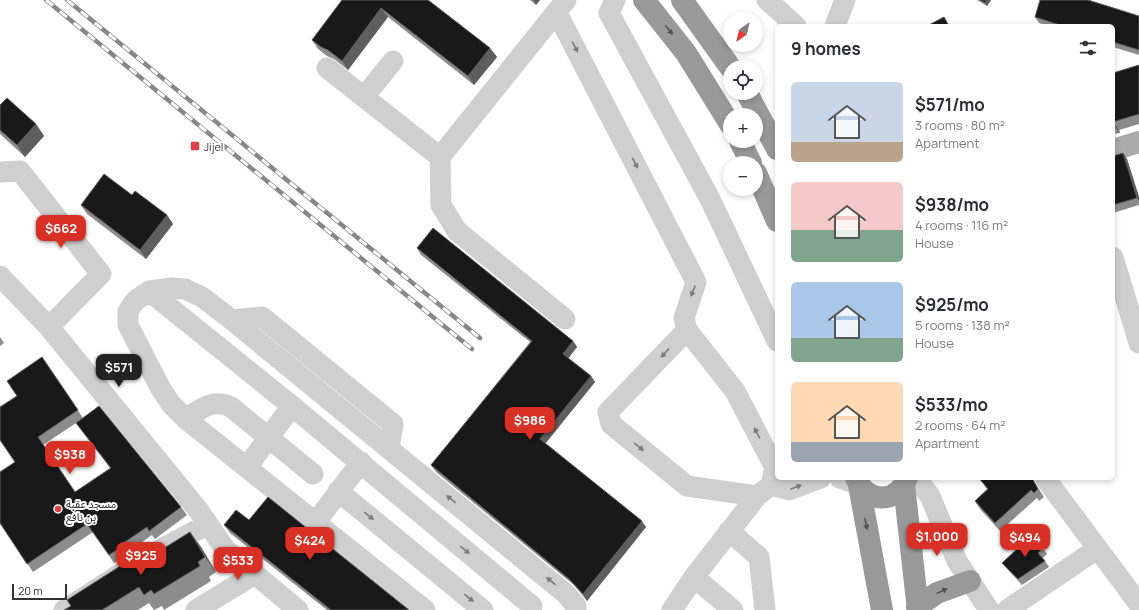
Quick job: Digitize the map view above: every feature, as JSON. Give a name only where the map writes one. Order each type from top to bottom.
[{"type":"highway","points":[[644,0],[686,53],[723,113]]},
{"type":"highway","points":[[682,0],[725,60]]},
{"type":"highway","points":[[751,100],[775,145]]},
{"type":"highway","points":[[763,189],[775,216]]},
{"type":"highway","points":[[851,480],[870,495],[886,498],[899,491],[909,480]]},
{"type":"highway","points":[[851,480],[882,610]]},
{"type":"highway","points":[[909,480],[917,608]]},
{"type":"highway","points":[[917,608],[947,588],[970,581]]},
{"type":"main road","points":[[1115,149],[1139,142]]},
{"type":"street","points":[[615,0],[608,13],[710,199],[775,337]]},
{"type":"street","points":[[767,0],[794,24]]},
{"type":"street","points":[[836,24],[845,0]]},
{"type":"street","points":[[565,319],[457,231],[441,205],[440,157],[561,6],[696,282],[684,318],[687,330],[735,391],[770,479]]},
{"type":"street","points":[[364,97],[393,61]]},
{"type":"street","points":[[327,68],[440,157]]},
{"type":"street","points":[[0,172],[20,171],[101,274],[49,327]]},
{"type":"street","points":[[1115,264],[1139,343]]},
{"type":"street","points":[[0,276],[49,327],[208,524],[225,549],[298,610]]},
{"type":"street","points":[[381,480],[394,452],[393,424],[262,317],[232,320],[202,297],[185,289],[172,288],[149,291],[135,301],[128,311],[128,325],[161,389],[171,404],[186,419],[425,610]]},
{"type":"street","points":[[149,291],[361,462],[529,609]]},
{"type":"street","points":[[687,330],[608,412],[611,424],[687,486],[770,479],[789,490],[815,480]]},
{"type":"street","points":[[186,419],[204,406],[224,404],[313,474]]},
{"type":"street","points":[[246,467],[292,406]]},
{"type":"street","points":[[394,452],[566,594],[576,606],[576,610]]},
{"type":"street","points":[[316,522],[361,462]]},
{"type":"street","points":[[672,610],[694,577],[770,479]]},
{"type":"street","points":[[909,480],[930,496],[953,554],[989,610]]},
{"type":"street","points":[[1046,480],[1097,550],[1139,604]]},
{"type":"street","points":[[338,492],[483,610]]},
{"type":"street","points":[[64,610],[143,559],[208,524]]},
{"type":"street","points":[[729,531],[759,557],[764,610]]},
{"type":"street","points":[[1007,610],[1097,550]]},
{"type":"street","points":[[196,610],[255,574]]},
{"type":"street","points":[[694,577],[733,610]]},
{"type":"building","points":[[342,0],[428,0],[490,48],[468,76],[381,8],[342,61],[312,40]]},
{"type":"building","points":[[980,0],[987,0],[985,3]]},
{"type":"building","points":[[1040,0],[1088,0],[1139,16],[1139,50],[1115,43],[1115,24],[1057,24],[1035,17]]},
{"type":"building","points":[[944,17],[948,24],[931,24]]},
{"type":"building","points":[[1139,65],[1139,114],[1115,121],[1115,72]]},
{"type":"building","points":[[7,98],[36,124],[17,145],[0,130],[0,105]]},
{"type":"building","points":[[1123,153],[1137,198],[1115,204],[1115,155]]},
{"type":"building","points":[[104,174],[132,195],[135,191],[167,215],[140,250],[81,205]]},
{"type":"building","points":[[433,228],[573,341],[563,354],[591,376],[540,439],[642,521],[583,594],[569,579],[431,465],[532,341],[417,248]]},
{"type":"building","points":[[42,357],[78,410],[38,437],[75,492],[111,468],[76,423],[99,406],[181,507],[149,531],[147,527],[119,546],[120,548],[109,555],[87,524],[27,564],[0,523],[0,472],[15,462],[0,440],[0,407],[17,396],[7,381]]},
{"type":"building","points":[[981,480],[1033,480],[1038,489],[1034,493],[1031,490],[995,523],[975,501],[988,489]]},
{"type":"building","points":[[268,497],[409,610],[331,610],[224,525],[236,510],[249,520]]},
{"type":"building","points":[[190,532],[205,557],[198,562],[200,566],[154,594],[151,590],[144,595],[139,587],[102,610],[64,610],[71,606],[67,600],[128,561],[132,568]]},
{"type":"building","points":[[1031,536],[1043,548],[1038,553],[1045,561],[1018,579],[1002,563]]},
{"type":"railway","points":[[46,0],[472,349]]},
{"type":"railway","points":[[67,0],[480,338]]},
{"type":"place","name":"Jijel","points":[[195,146]]},
{"type":"place","name":"مسجد عقبة بن نافع","points":[[58,509]]}]
